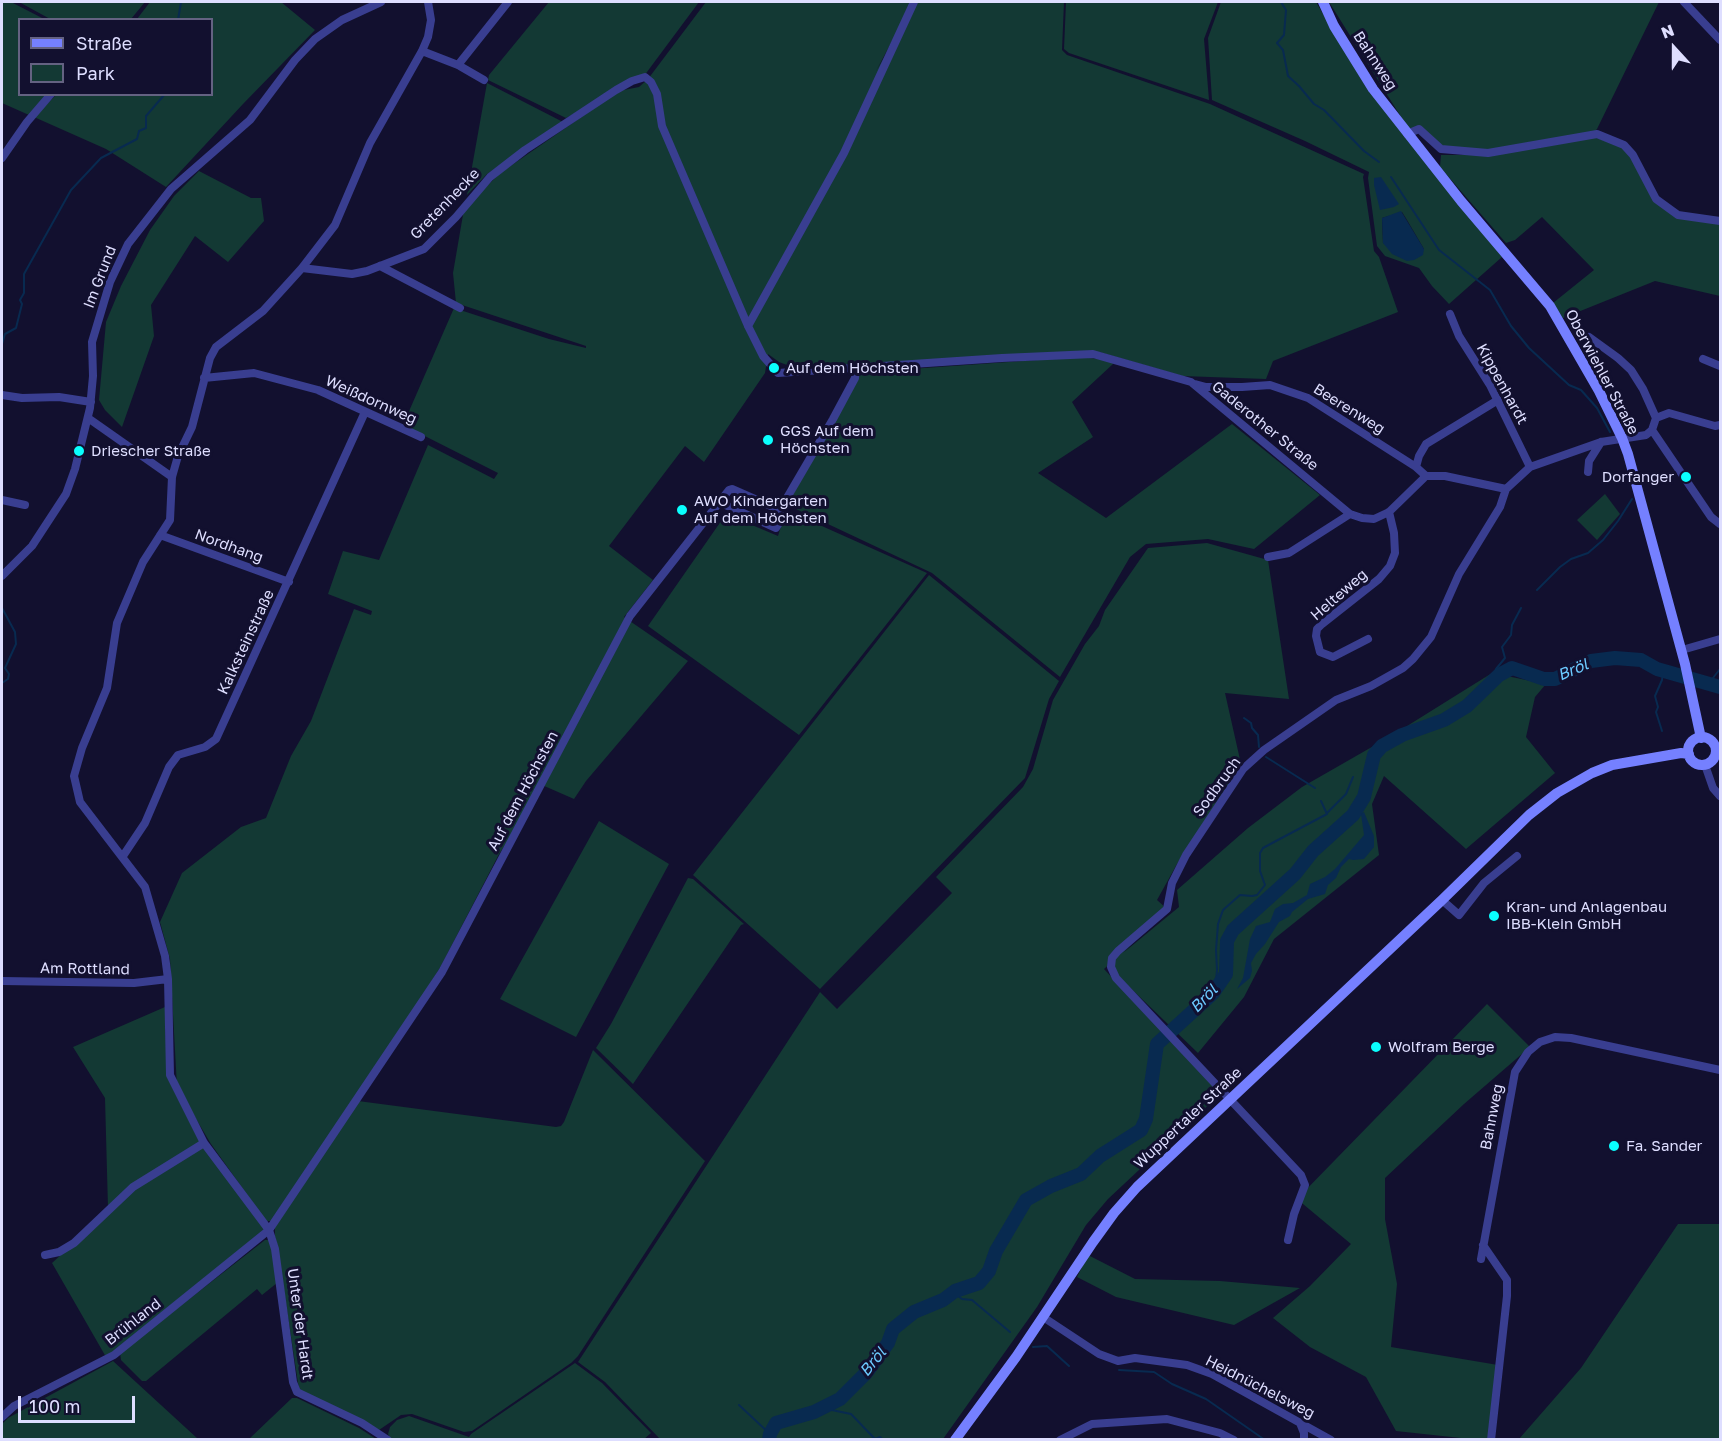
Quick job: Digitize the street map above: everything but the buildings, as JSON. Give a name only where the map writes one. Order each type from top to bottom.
[{"type":"main road","name":"Bahnweg","points":[[1323,2],[1373,89],[1407,134]]},
{"type":"main road","name":"Oberwiehler Straße","points":[[1407,134],[1550,306],[1622,438],[1682,650],[1701,738]]},
{"type":"main road","points":[[1701,738],[1713,743],[1718,751],[1714,758],[1705,765],[1693,762],[1689,754],[1691,743],[1701,738]]},
{"type":"main road","name":"Wuppertaler Straße","points":[[955,1440],[1114,1213],[1137,1187],[1485,858],[1543,804],[1557,793],[1592,773],[1626,762],[1681,753],[1689,754]]},
{"type":"street","name":"Im Grund","points":[[2,576],[32,546],[66,494],[75,469],[91,402],[92,342],[110,282],[128,244],[171,189],[250,120],[295,60],[315,39],[342,20],[381,2]]},
{"type":"street","points":[[269,1230],[204,1143],[170,1075],[168,979],[165,956],[145,887],[80,802],[74,776],[82,748],[107,688],[117,623],[143,562],[170,520],[172,477],[178,456],[192,427],[210,358],[216,348],[264,311],[302,268],[335,225],[370,143],[428,37],[431,20],[428,2]]},
{"type":"street","points":[[458,65],[508,2]]},
{"type":"street","points":[[748,326],[844,153],[914,2]]},
{"type":"street","points":[[1684,2],[1720,40]]},
{"type":"street","points":[[422,51],[458,65],[484,80]]},
{"type":"street","name":"Gretenhecke","points":[[302,268],[352,274],[424,249],[456,217],[490,177],[525,150],[632,81],[645,77],[651,82],[657,94],[662,126],[748,326]]},
{"type":"street","points":[[2,158],[27,122],[49,96]]},
{"type":"street","points":[[1407,134],[1419,129],[1441,149],[1488,153],[1597,134],[1624,146],[1633,154],[1656,199],[1678,215],[1720,221]]},
{"type":"street","points":[[380,266],[460,308]]},
{"type":"street","name":"Kippenhardt","points":[[1450,314],[1460,336],[1498,400],[1530,466]]},
{"type":"street","name":"Gaderother Straße","points":[[748,326],[763,356],[778,373],[1093,354],[1191,382],[1350,514]]},
{"type":"street","points":[[1268,557],[1289,553],[1350,514],[1374,519],[1389,512],[1426,476],[1444,476],[1506,489],[1530,466],[1601,442],[1646,435],[1652,430],[1656,418],[1643,389],[1631,370],[1589,337]]},
{"type":"street","points":[[1703,358],[1720,366]]},
{"type":"street","points":[[781,508],[773,507],[732,489],[719,502],[776,528],[781,508],[833,419],[855,378],[856,369]]},
{"type":"street","name":"Weißdornweg","points":[[204,378],[254,373],[318,390],[421,437]]},
{"type":"street","name":"Beerenweg","points":[[1191,382],[1206,387],[1270,385],[1308,398],[1416,467],[1426,476]]},
{"type":"street","points":[[2,395],[22,398],[59,397],[91,402]]},
{"type":"street","points":[[1416,467],[1426,444],[1498,400]]},
{"type":"street","name":"Kalksteinstraße","points":[[123,856],[145,824],[169,768],[178,755],[205,747],[216,738],[365,412]]},
{"type":"street","points":[[1656,418],[1669,413],[1715,426],[1720,424]]},
{"type":"street","points":[[88,418],[172,477]]},
{"type":"street","points":[[1652,430],[1711,517],[1720,524]]},
{"type":"street","points":[[1588,472],[1589,461],[1601,442]]},
{"type":"street","name":"Sodbruch","points":[[1288,1240],[1294,1214],[1305,1185],[1301,1175],[1116,978],[1111,967],[1112,958],[1167,909],[1172,883],[1186,855],[1243,769],[1264,750],[1336,700],[1371,686],[1403,668],[1413,659],[1431,637],[1460,574],[1500,507],[1506,489]]},
{"type":"street","points":[[2,500],[25,505]]},
{"type":"street","name":"Auf dem Höchsten","points":[[269,1230],[442,972],[630,616],[719,502]]},
{"type":"street","name":"Helteweg","points":[[1368,639],[1334,657],[1320,652],[1316,636],[1317,629],[1322,624],[1379,579],[1390,566],[1395,553],[1394,533],[1389,512]]},
{"type":"street","name":"Nordhang","points":[[160,535],[289,582]]},
{"type":"street","points":[[1682,650],[1720,639]]},
{"type":"street","points":[[1705,765],[1713,788],[1720,796]]},
{"type":"street","points":[[1442,900],[1459,915],[1484,883],[1517,856]]},
{"type":"street","name":"Am Rottland","points":[[2,981],[134,983],[168,979]]},
{"type":"street","name":"Bahnweg","points":[[1481,1259],[1515,1072],[1528,1052],[1540,1042],[1555,1037],[1570,1038],[1720,1070]]},
{"type":"street","points":[[45,1255],[58,1252],[74,1243],[133,1187],[204,1143]]},
{"type":"street","name":"Brühland","points":[[2,1413],[114,1355],[269,1230]]},
{"type":"street","name":"Unter der Hardt","points":[[269,1230],[275,1249],[293,1382],[297,1392],[362,1423],[388,1440]]},
{"type":"street","points":[[1483,1245],[1507,1280],[1506,1316],[1491,1440]]},
{"type":"street","name":"Heidnüchelsweg","points":[[1043,1317],[1099,1354],[1118,1361],[1135,1358],[1187,1365],[1212,1374],[1331,1440]]},
{"type":"street","points":[[1060,1440],[1092,1424],[1167,1419],[1220,1433],[1234,1440]]},
{"type":"street","points":[[1300,1423],[1304,1440]]},
{"type":"green space","points":[[2,2],[11,2],[42,18],[18,18],[18,96],[48,96],[29,115],[2,103]]},
{"type":"green space","points":[[19,2],[145,2],[132,18],[48,18]]},
{"type":"green space","points":[[150,2],[281,2],[315,30],[166,187],[106,149],[34,117],[55,96],[213,96],[213,18],[138,18]]},
{"type":"green space","points":[[549,2],[699,2],[644,76],[566,118],[488,80],[489,75]]},
{"type":"green space","points":[[706,2],[913,2],[876,71],[917,2],[1064,2],[1062,50],[1067,55],[1210,104],[1364,174],[1374,251],[1379,257],[1398,312],[1273,361],[1266,379],[1182,376],[1099,352],[806,369],[779,362],[768,354],[765,373],[704,462],[685,446],[609,546],[653,580],[624,617],[688,661],[586,781],[574,799],[542,785],[498,856],[441,966],[408,1019],[274,1221],[266,1221],[211,1144],[177,1087],[170,959],[160,922],[182,873],[241,827],[266,818],[291,756],[311,721],[354,609],[371,615],[372,611],[328,594],[343,551],[379,560],[428,445],[494,479],[498,473],[403,425],[454,308],[549,339],[586,348],[586,346],[456,303],[453,273],[464,209],[499,174],[619,91],[639,87],[648,79]]},
{"type":"green space","points":[[1066,2],[1218,2],[1204,39],[1209,100],[1069,53],[1064,49]]},
{"type":"green space","points":[[1221,2],[1316,2],[1364,84],[1502,257],[1449,304],[1419,268],[1385,256],[1377,246],[1369,172],[1212,100],[1208,38]],"holes":[[[1402,212],[1424,249],[1383,243],[1382,218]]]},
{"type":"green space","points":[[1329,2],[1659,2],[1594,132],[1494,150],[1444,147],[1419,128],[1408,128]]},
{"type":"green space","points":[[487,83],[563,122],[487,174],[467,195]]},
{"type":"green space","points":[[1594,137],[1623,147],[1669,211],[1720,223],[1720,296],[1655,281],[1563,318],[1553,303],[1594,270],[1542,217],[1515,240],[1506,243],[1440,167],[1441,155],[1484,155]]},
{"type":"green space","points":[[199,171],[251,198],[261,198],[264,221],[228,262],[195,236],[151,305],[154,336],[122,427],[105,410],[99,400],[106,322],[121,286],[150,230],[174,196]]},
{"type":"green space","points":[[1079,357],[1113,362],[1072,402],[1093,437],[1038,473],[1106,518],[1232,424],[1320,495],[1254,549],[1208,539],[1146,544],[1130,557],[1060,677],[932,573],[796,509],[793,504],[791,498],[860,375],[868,372]]},
{"type":"green space","points":[[1605,494],[1620,514],[1597,540],[1577,520]]},
{"type":"green space","points":[[786,510],[927,573],[799,735],[648,626],[726,514],[778,536]]},
{"type":"green space","points":[[1207,543],[1268,560],[1289,699],[1225,693],[1241,764],[1177,864],[1157,900],[1167,909],[1123,953],[1179,907],[1177,890],[1248,828],[1302,787],[1391,736],[1492,673],[1546,684],[1535,697],[1526,737],[1555,773],[1466,849],[1384,776],[1372,804],[1379,855],[1274,939],[1244,997],[1198,1053],[1118,976],[1113,967],[1114,960],[1104,969],[1218,1091],[1218,1096],[1108,1199],[1086,1225],[1037,1307],[943,1439],[660,1439],[605,1382],[578,1362],[820,992],[837,1009],[952,893],[936,877],[1023,787],[1033,769],[1053,700],[1085,644],[1099,626],[1105,610],[1148,548]]},
{"type":"green space","points":[[929,575],[1059,681],[1049,699],[1025,778],[820,989],[693,875]]},
{"type":"green space","points":[[599,821],[669,864],[576,1037],[500,999]]},
{"type":"green space","points":[[688,878],[693,879],[744,924],[741,925],[633,1084],[596,1048]]},
{"type":"green space","points":[[1487,1004],[1530,1047],[1464,1104],[1385,1178],[1385,1219],[1397,1284],[1391,1347],[1498,1365],[1488,1439],[1396,1431],[1366,1377],[1310,1347],[1273,1318],[1310,1286],[1351,1244],[1297,1199]]},
{"type":"green space","points":[[165,1007],[167,1075],[202,1142],[108,1208],[105,1098],[73,1047]]},
{"type":"green space","points":[[593,1050],[705,1161],[578,1356],[472,1431],[464,1432],[412,1414],[401,1415],[379,1430],[300,1391],[275,1227],[358,1101],[561,1126]]},
{"type":"green space","points":[[203,1147],[263,1225],[264,1230],[106,1357],[52,1263],[130,1192]]},
{"type":"green space","points":[[1678,1224],[1720,1224],[1720,1439],[1519,1439],[1581,1368]]},
{"type":"green space","points":[[265,1240],[269,1240],[271,1244],[277,1283],[262,1295],[257,1289],[146,1381],[142,1381],[121,1360],[120,1353]]},
{"type":"green space","points":[[1088,1255],[1135,1279],[1220,1281],[1300,1288],[1234,1325],[1116,1297],[1077,1277]]},
{"type":"green space","points":[[113,1361],[198,1439],[2,1439],[2,1424],[8,1418]]},
{"type":"green space","points":[[575,1363],[602,1383],[651,1433],[643,1440],[391,1440],[388,1434],[390,1427],[397,1420],[409,1416],[469,1437]]},
{"type":"green space","points":[[292,1398],[297,1398],[359,1428],[376,1439],[249,1439]]},
{"type":"water","points":[[1381,177],[1399,204],[1380,210],[1374,178]]},
{"type":"water","points":[[1401,211],[1424,249],[1423,255],[1414,260],[1407,261],[1392,254],[1383,243],[1382,218]]},
{"type":"water","points":[[1364,812],[1374,836],[1374,847],[1364,859],[1349,859],[1341,867],[1336,878],[1328,885],[1325,894],[1308,899],[1290,916],[1279,922],[1251,963],[1250,978],[1237,989],[1243,978],[1250,939],[1256,926],[1270,922],[1275,909],[1307,895],[1310,884],[1335,869],[1364,835],[1361,814]]},
{"type":"waterway","points":[[178,18],[181,2]]},
{"type":"waterway","points":[[1281,2],[1286,10],[1284,35],[1277,43],[1283,50],[1288,76],[1314,104],[1324,110],[1364,151],[1379,162]]},
{"type":"waterway","points":[[2,344],[5,334],[16,328],[22,304],[20,300],[24,293],[24,274],[71,190],[101,158],[137,139],[139,131],[146,128],[146,116],[163,96]]},
{"type":"waterway","points":[[1391,177],[1439,250],[1490,290],[1511,326],[1529,348],[1569,385],[1581,390],[1597,408],[1610,432]]},
{"type":"waterway","points":[[1537,590],[1560,567],[1571,559],[1588,553],[1603,540],[1632,499]]},
{"type":"waterway","points":[[2,608],[15,632],[16,644],[5,668],[9,674],[8,679],[2,683]]},
{"type":"waterway","points":[[1497,676],[1496,669],[1505,658],[1502,647],[1511,635],[1512,625],[1521,608]]},
{"type":"waterway","name":"Bröl","points":[[769,1440],[776,1423],[814,1412],[840,1399],[867,1372],[888,1343],[893,1329],[914,1312],[943,1300],[955,1291],[979,1283],[989,1271],[996,1251],[1026,1200],[1051,1186],[1081,1174],[1100,1156],[1141,1130],[1146,1119],[1157,1044],[1213,993],[1226,974],[1227,941],[1233,930],[1295,874],[1313,851],[1353,815],[1364,797],[1374,755],[1382,746],[1402,735],[1444,720],[1467,706],[1499,675],[1512,668],[1544,679],[1555,679],[1591,661],[1615,658],[1641,660],[1657,669],[1720,687]]},
{"type":"waterway","points":[[1709,683],[1720,669]]},
{"type":"waterway","points":[[1662,731],[1656,712],[1658,707],[1655,696],[1663,671]]},
{"type":"waterway","points":[[1244,718],[1251,723],[1258,735],[1259,747]]},
{"type":"waterway","points":[[1266,757],[1315,788]]},
{"type":"waterway","points":[[1327,813],[1346,794],[1353,777]]},
{"type":"waterway","points":[[1215,990],[1218,924],[1223,910],[1240,895],[1257,895],[1265,885],[1260,871],[1260,853],[1263,848],[1327,814],[1321,801]]},
{"type":"waterway","points":[[953,1292],[962,1299],[972,1300],[1010,1332]]},
{"type":"waterway","points":[[1033,1347],[1047,1346],[1069,1366]]},
{"type":"waterway","points":[[1119,1370],[1154,1372],[1172,1384],[1206,1399],[1265,1440]]},
{"type":"waterway","points":[[739,1405],[770,1434]]},
{"type":"waterway","points":[[822,1408],[851,1414],[875,1439],[880,1437],[883,1440]]},
{"type":"place","name":"Auf dem Höchsten","points":[[774,368]]},
{"type":"place","name":"GGS Auf dem Höchsten","points":[[768,440]]},
{"type":"place","name":"Driescher Straße","points":[[79,451]]},
{"type":"place","name":"Dorfanger","points":[[1686,477]]},
{"type":"place","name":"AWO Kindergarten Auf dem Höchsten","points":[[682,510]]},
{"type":"place","name":"Kran- und Anlagenbau IBB-Klein GmbH","points":[[1494,916]]},
{"type":"place","name":"Wolfram Berge","points":[[1376,1047]]},
{"type":"place","name":"Fa. Sander","points":[[1614,1146]]}]
